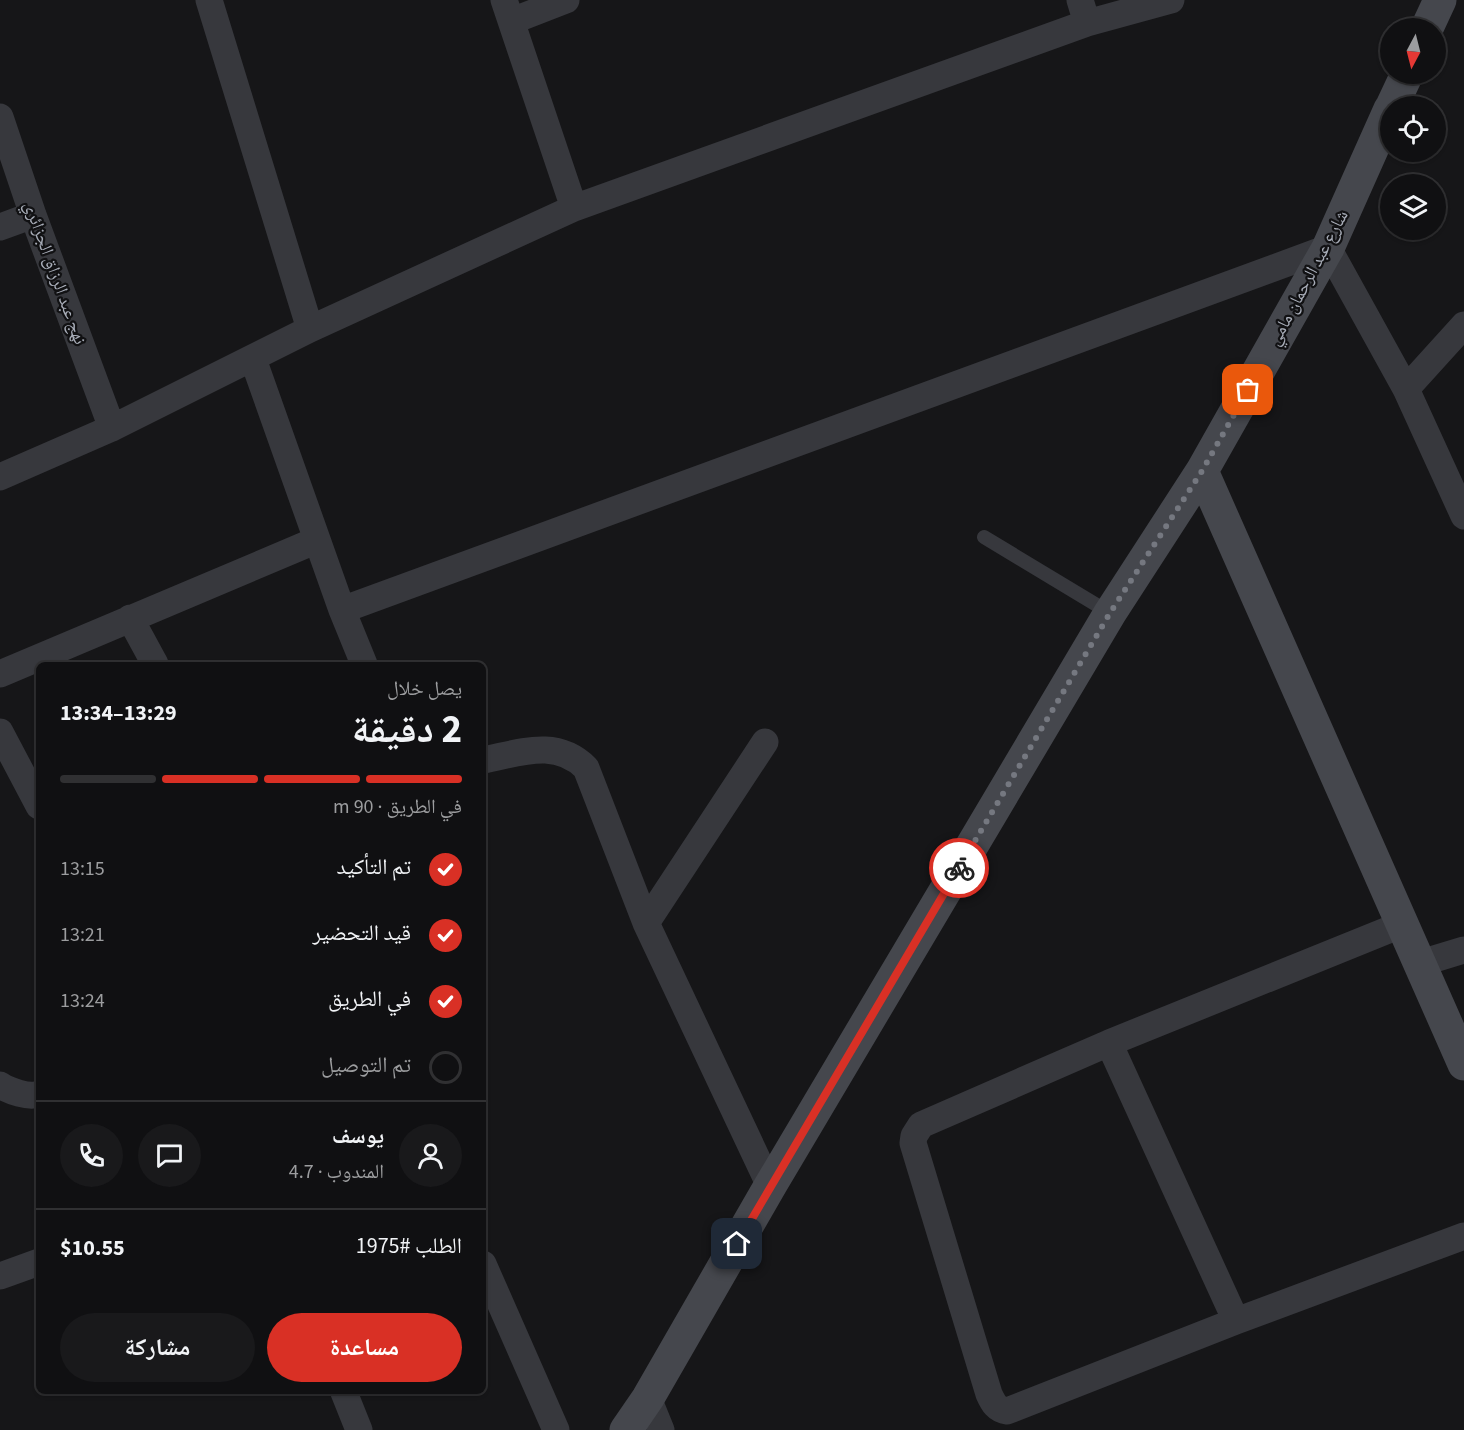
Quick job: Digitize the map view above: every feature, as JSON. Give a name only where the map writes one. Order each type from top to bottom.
[{"type":"street","points":[[566,0],[508,11],[574,208]]},
{"type":"street","points":[[0,477],[112,428],[310,329],[574,208],[1083,12],[1171,0]]},
{"type":"street","points":[[1432,18],[1440,0]]},
{"type":"street","points":[[212,1],[310,329]]},
{"type":"street","name":"نهج عبد الرزاق الجزائري","points":[[0,117],[33,215],[112,428]]},
{"type":"street","name":"شارع عبد الرحمان مامي","points":[[626,1430],[648,1398],[770,1186],[1110,613],[1202,471],[1328,248],[1380,132]]},
{"type":"street","points":[[0,227],[33,215]]},
{"type":"street","points":[[342,610],[1328,248],[1406,389],[1464,516]]},
{"type":"street","points":[[1406,389],[1464,325]]},
{"type":"street","points":[[253,359],[342,610],[363,662]]},
{"type":"street","points":[[1202,471],[1464,1064]]},
{"type":"street","points":[[0,674],[317,540]]},
{"type":"street","points":[[129,618],[154,662]]},
{"type":"street","points":[[0,732],[36,800]]},
{"type":"street","points":[[646,923],[765,742]]},
{"type":"street","points":[[486,759],[542,748],[561,752],[577,759],[586,768],[646,923],[770,1186]]},
{"type":"street","points":[[1403,924],[1109,1043],[921,1125],[914,1136],[913,1143],[993,1401],[1001,1410],[1007,1411],[1236,1321],[1464,1236]]},
{"type":"street","points":[[1421,963],[1464,950]]},
{"type":"street","points":[[1109,1043],[1236,1321]]},
{"type":"street","points":[[0,1085],[6,1089],[36,1095]]},
{"type":"street","points":[[0,1276],[36,1263]]},
{"type":"street","points":[[486,1271],[556,1430]]},
{"type":"street","points":[[345,1394],[359,1430]]},
{"type":"street","points":[[648,1398],[661,1430]]},
{"type":"lane","points":[[984,537],[1110,613]]},
{"type":"way so far","points":[[959,868],[1110,613],[1202,471],[1248,390]]},
{"type":"route","points":[[737,1244],[959,868]]}]
